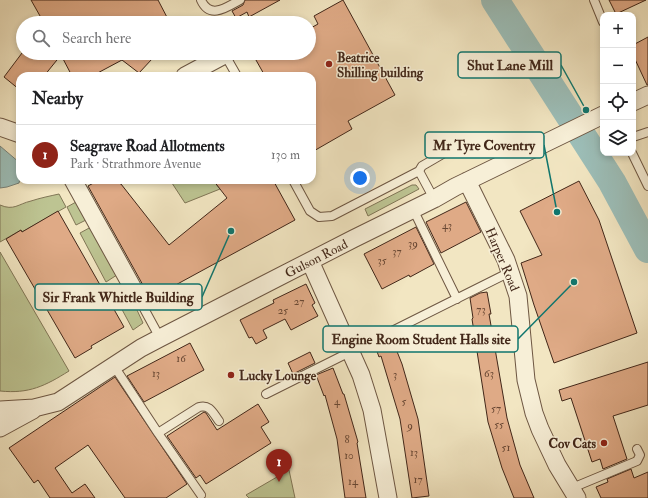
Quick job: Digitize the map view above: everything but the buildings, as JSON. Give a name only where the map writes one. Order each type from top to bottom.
[{"type":"street","points":[[192,72],[215,60]]},
{"type":"street","points":[[636,101],[648,95]]},
{"type":"street","name":"Gulson Road","points":[[0,410],[34,408],[58,402],[160,338],[413,210],[467,181],[600,116]]},
{"type":"street","points":[[0,127],[16,133]]},
{"type":"street","name":"Harper Road","points":[[467,181],[510,272],[518,296],[524,364],[531,402],[540,429],[557,465],[575,493]]},
{"type":"street","points":[[75,184],[135,292]]},
{"type":"street","points":[[310,261],[361,375],[372,410],[388,498]]},
{"type":"street","name":"Gulson Road","points":[[0,428],[34,408]]},
{"type":"lane","points":[[201,0],[205,7],[216,11],[240,0]]},
{"type":"lane","points":[[594,0],[600,15]]},
{"type":"lane","points":[[229,60],[234,72]]},
{"type":"lane","points":[[636,136],[648,132]]},
{"type":"lane","points":[[295,184],[310,211],[319,217],[332,216],[419,171],[422,166],[465,141]]},
{"type":"lane","points":[[633,156],[648,186]]},
{"type":"lane","points":[[419,171],[434,199]]},
{"type":"lane","points":[[413,210],[458,299]]},
{"type":"lane","points":[[266,394],[510,272]]},
{"type":"lane","points":[[135,292],[160,338]]},
{"type":"lane","points":[[114,366],[158,433],[201,494]]},
{"type":"lane","points":[[158,433],[199,407],[204,406],[209,407],[219,421]]},
{"type":"lane","points":[[575,493],[637,461],[640,455],[637,450]]},
{"type":"green space","points":[[173,184],[216,184],[220,189],[185,203]]},
{"type":"green space","points":[[412,185],[416,185],[419,189],[368,216],[365,209]]},
{"type":"green space","points":[[59,194],[66,207],[22,232],[21,230],[0,242],[0,205],[5,207],[13,207]]},
{"type":"green space","points":[[76,202],[86,220],[76,225],[67,207]]},
{"type":"green space","points":[[91,227],[120,273],[106,282],[80,233]]},
{"type":"green space","points":[[0,252],[69,371],[44,385],[28,390],[10,392],[0,391]]},
{"type":"green space","points":[[124,282],[143,323],[133,330],[111,289]]},
{"type":"green space","points":[[289,470],[295,498],[249,498],[246,495]]},
{"type":"water","points":[[0,146],[16,160],[16,184],[0,188]]},
{"type":"waterway","points":[[495,0],[612,182],[648,249]]},
{"type":"place","name":"Beatrice Shilling building","points":[[329,64]]},
{"type":"place","name":"Shut Lane Mill","points":[[586,110]]},
{"type":"place","name":"Mr Tyre Coventry","points":[[557,212]]},
{"type":"place","name":"Sir Frank Whittle Building","points":[[231,231]]},
{"type":"place","name":"Engine Room Student Halls site","points":[[574,282]]},
{"type":"place","name":"Lucky Lounge","points":[[231,375]]},
{"type":"place","name":"Cov Cats","points":[[604,443]]},
{"type":"place","name":"Seagrave Road Allotments","points":[[279,482]]}]
